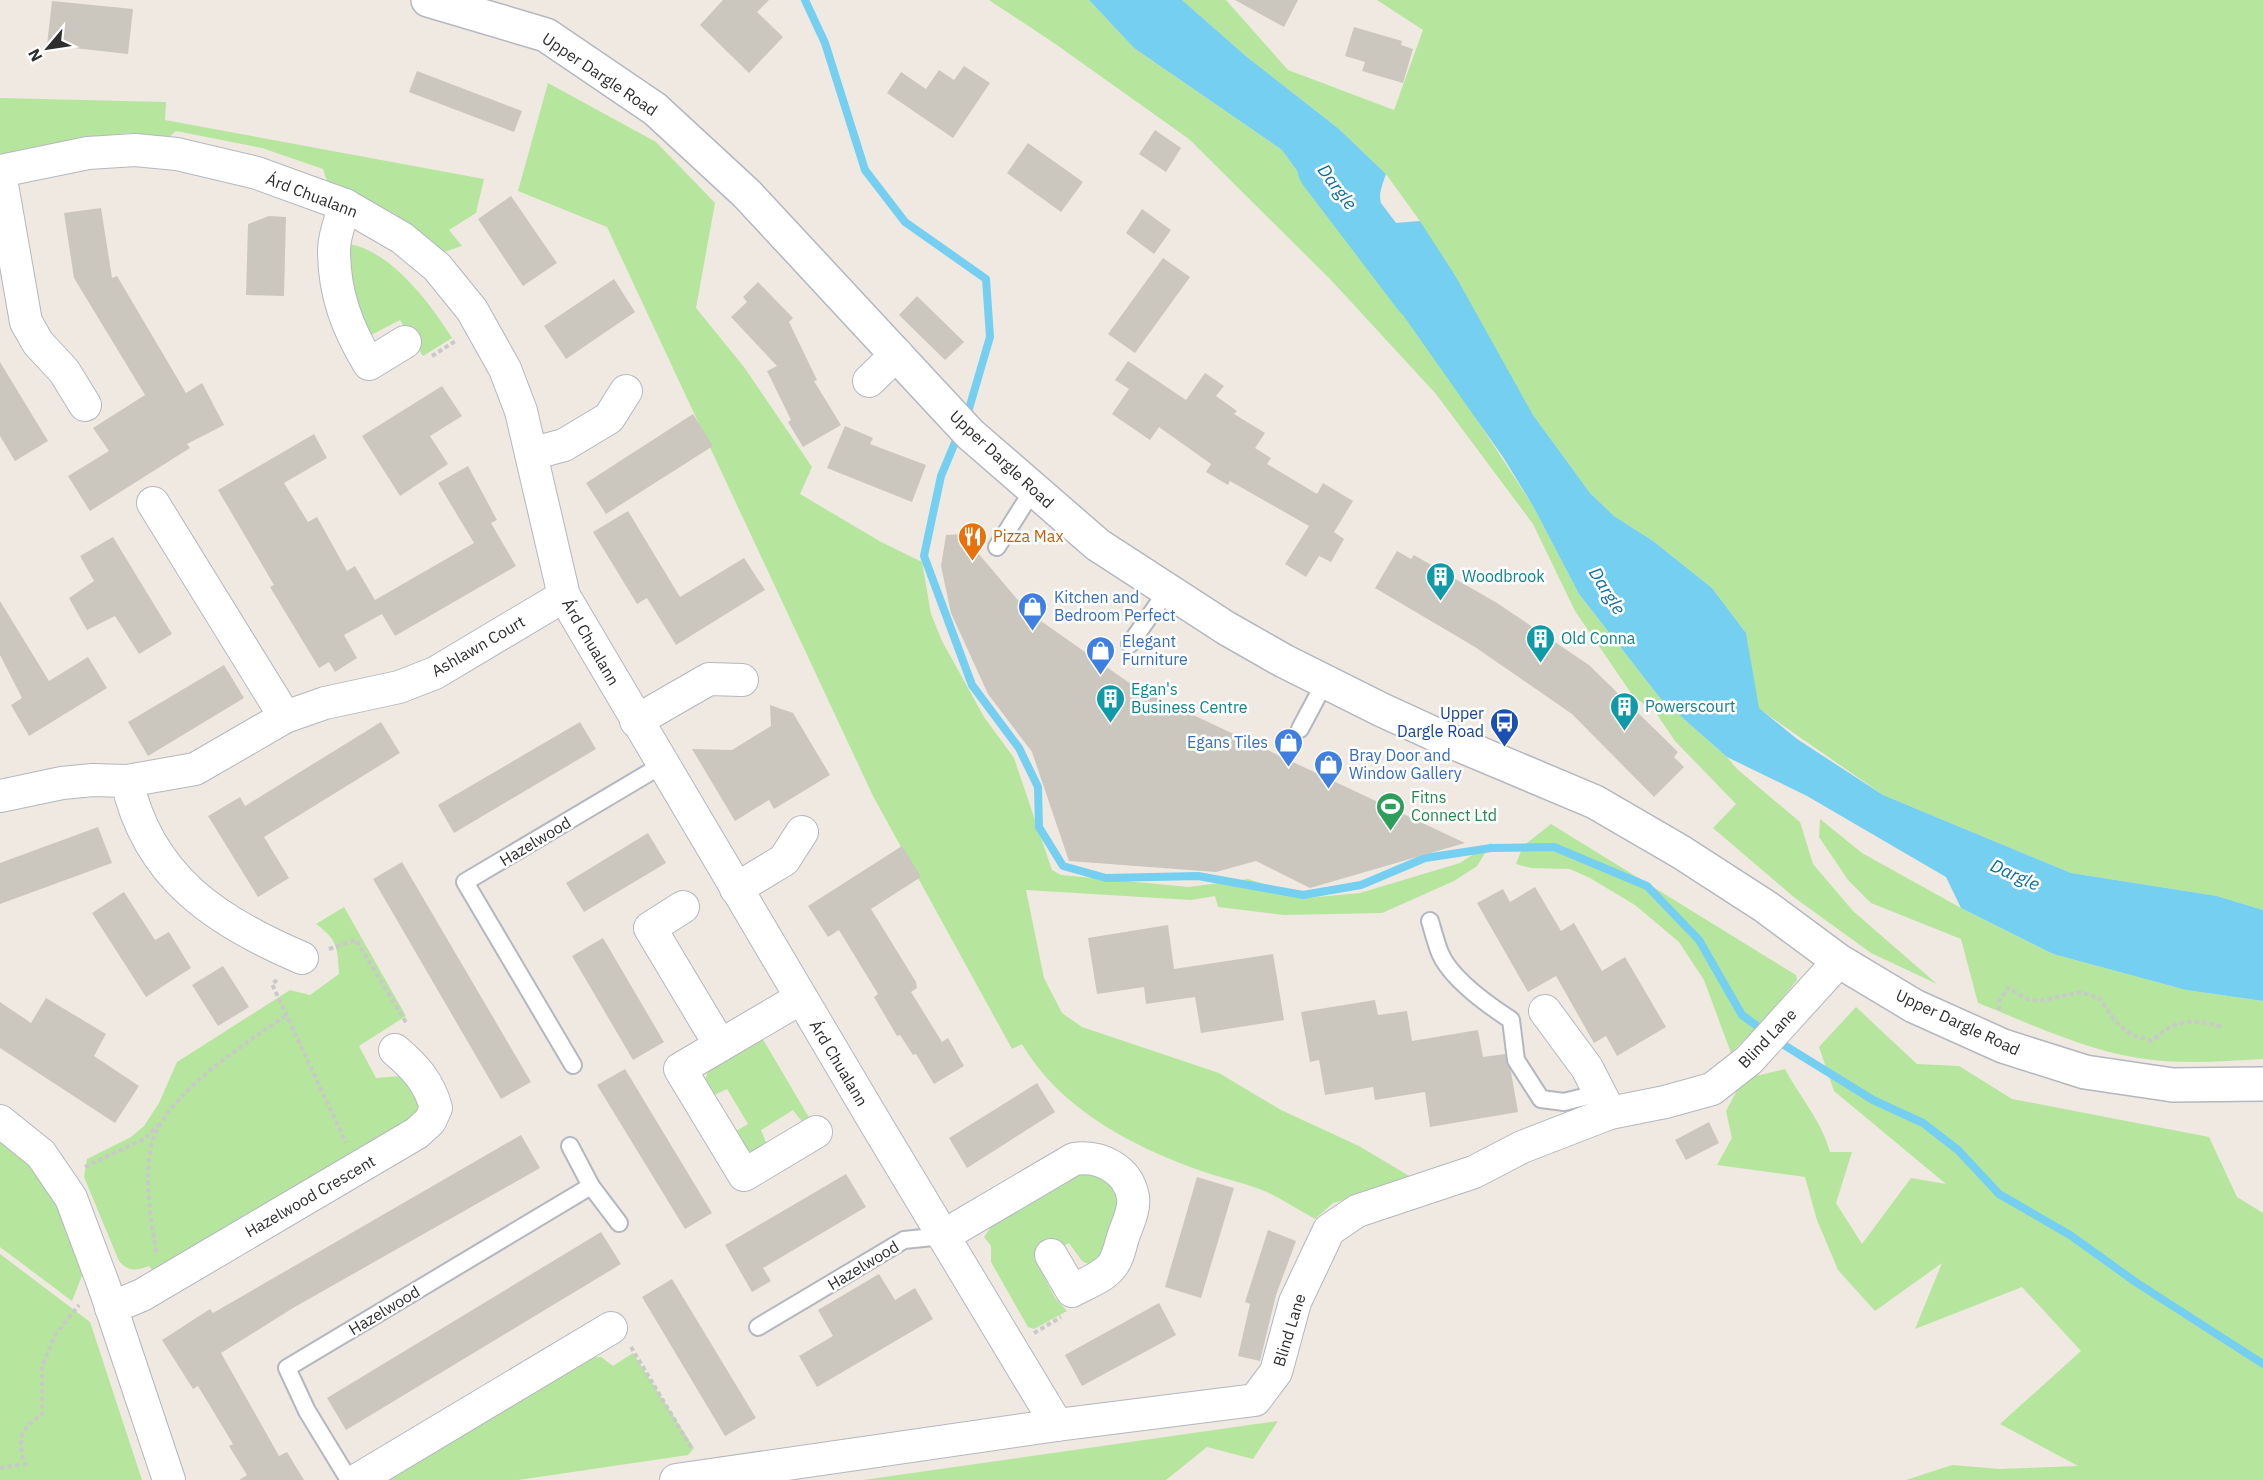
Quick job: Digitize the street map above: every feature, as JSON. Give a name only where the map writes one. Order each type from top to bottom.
[{"type":"main road","name":"Upper Dargle Road","points":[[428,0],[546,35],[655,109],[747,194],[961,424],[1033,490],[1098,546],[1264,650],[1325,682],[1443,738],[1595,802],[1681,852],[1766,907],[1839,961],[1914,1006],[1988,1039],[2085,1072],[2174,1085],[2263,1084]]},
{"type":"street","name":"Árd Chualann","points":[[0,172],[88,153],[135,150],[177,153],[257,173],[345,205],[402,238],[437,267],[481,325],[505,369],[521,411],[564,596],[636,721],[1057,1425]]},
{"type":"street","points":[[0,172],[26,322],[38,343],[64,371],[85,405]]},
{"type":"street","points":[[345,205],[334,249],[339,297],[346,324],[369,364],[405,342]]},
{"type":"street","points":[[869,381],[897,354]]},
{"type":"street","points":[[531,454],[564,445],[609,418],[626,391]]},
{"type":"street","points":[[153,503],[285,717]]},
{"type":"street","name":"Ashlawn Court","points":[[0,796],[73,782],[127,781],[195,769],[285,717],[325,703],[399,687],[435,673],[564,596]]},
{"type":"street","points":[[636,721],[709,679],[742,680]]},
{"type":"street","points":[[127,781],[134,812],[145,836],[172,873],[201,901],[226,920],[255,938],[302,958]]},
{"type":"street","points":[[736,889],[784,860],[802,832]]},
{"type":"street","points":[[684,907],[650,928],[720,1045]]},
{"type":"street","name":"Blind Lane","points":[[688,1478],[1057,1425],[1255,1400],[1276,1372],[1295,1302],[1329,1230],[1357,1211],[1474,1172],[1605,1103],[1665,1102],[1712,1089],[1749,1060],[1839,961]]},
{"type":"street","points":[[801,998],[680,1070],[744,1175],[816,1132]]},
{"type":"street","points":[[1545,1011],[1587,1068],[1605,1103]]},
{"type":"street","name":"Hazelwood Crescent","points":[[107,1297],[142,1295],[417,1133],[430,1121],[436,1108],[431,1092],[416,1067],[395,1050]]},
{"type":"street","points":[[0,1121],[41,1154],[59,1178],[75,1208],[169,1480]]},
{"type":"street","points":[[943,1236],[1074,1159],[1088,1157],[1103,1160],[1118,1170],[1128,1183],[1133,1198],[1131,1214],[1112,1267],[1072,1291],[1051,1255]]},
{"type":"street","points":[[357,1480],[611,1328]]},
{"type":"lane","points":[[997,547],[1033,490]]},
{"type":"lane","points":[[1130,644],[1167,591]]},
{"type":"lane","points":[[1300,729],[1325,682]]},
{"type":"lane","name":"Hazelwood","points":[[573,1065],[465,882],[663,765]]},
{"type":"lane","points":[[1430,921],[1440,954],[1482,1000],[1511,1020],[1516,1060],[1541,1099],[1605,1103]]},
{"type":"lane","points":[[570,1146],[591,1186],[619,1223]]},
{"type":"lane","name":"Hazelwood","points":[[349,1480],[307,1411],[287,1368],[591,1186]]},
{"type":"lane","name":"Hazelwood","points":[[758,1327],[904,1240],[943,1236]]},
{"type":"path","points":[[405,342],[424,361],[481,325]]},
{"type":"path","points":[[358,1168],[272,984],[302,958],[356,939],[418,1041],[395,1050]]},
{"type":"path","points":[[1988,1039],[1999,1012],[1999,1001],[2008,988],[2027,999],[2039,1001],[2082,992],[2099,998],[2115,1022],[2132,1035],[2152,1041],[2164,1029],[2179,1023],[2198,1021],[2223,1027]]},
{"type":"path","points":[[59,1178],[144,1139],[227,1055],[287,1015]]},
{"type":"path","points":[[157,1257],[148,1202],[151,1146],[162,1122]]},
{"type":"path","points":[[1011,1347],[1070,1312],[1072,1291]]},
{"type":"path","points":[[0,1468],[26,1464],[21,1453],[21,1436],[29,1422],[42,1415],[42,1366],[55,1335],[78,1305],[107,1297]]},
{"type":"path","points":[[611,1328],[617,1324],[696,1455],[688,1478]]},
{"type":"green space","points":[[989,0],[1089,0],[1134,48],[1282,150],[1448,375],[1533,506],[1579,594],[1660,698],[1727,757],[1737,769],[1800,822],[1813,864],[1853,911],[1937,984],[1871,953],[1795,898],[1713,828],[1736,804],[1675,741],[1656,713],[1633,696],[1575,611],[1533,524],[1436,394],[1330,279],[1189,139]]},
{"type":"green space","points":[[1182,0],[1226,0],[1288,70],[1394,110],[1423,30],[1377,0],[2263,0],[2263,910],[2217,896],[2071,873],[1883,795],[1758,708],[1746,633],[1712,588],[1653,541],[1614,516],[1590,493],[1533,415],[1420,221],[1386,174],[1339,129],[1247,57]]},
{"type":"green space","points":[[548,83],[656,142],[715,203],[696,308],[744,367],[812,467],[800,494],[881,542],[922,562],[931,614],[942,641],[984,717],[1014,758],[1052,870],[1061,875],[1189,887],[1248,879],[1307,898],[1360,893],[1460,863],[1492,842],[1477,866],[1454,881],[1382,913],[1284,915],[1218,907],[1215,896],[1191,900],[1026,890],[1044,978],[1062,1013],[1082,1027],[1219,1073],[1281,1110],[1359,1146],[1416,1180],[1333,1203],[1315,1219],[1267,1192],[1193,1168],[1119,1134],[1096,1120],[1055,1086],[1022,1044],[1012,1049],[873,796],[607,227],[518,191]]},
{"type":"green space","points":[[0,98],[166,102],[165,120],[484,179],[476,213],[449,230],[462,246],[444,252],[395,214],[327,181],[323,169],[262,148],[176,131],[168,138],[128,133],[89,137],[0,155]]},
{"type":"green space","points":[[349,244],[365,249],[395,268],[421,295],[452,338],[423,356],[400,320],[371,335],[351,294]]},
{"type":"green space","points":[[1820,819],[1862,853],[1961,908],[2053,954],[2186,990],[2263,1001],[2263,1059],[2180,1062],[2130,1057],[2064,1038],[1978,1003],[1961,939],[1871,903],[1848,880],[1819,837]]},
{"type":"green space","points":[[1551,824],[1796,975],[1797,980],[1763,1022],[1731,1053],[1704,980],[1679,942],[1635,905],[1590,878],[1570,869],[1531,868],[1516,864],[1523,846]]},
{"type":"green space","points":[[344,907],[406,1016],[359,1046],[376,1078],[402,1076],[411,1083],[420,1109],[412,1120],[155,1273],[149,1266],[136,1270],[129,1269],[119,1261],[84,1177],[87,1159],[131,1137],[144,1126],[159,1103],[177,1062],[290,990],[310,995],[339,974],[335,945],[328,934],[316,924]]},
{"type":"green space","points":[[1856,1007],[1917,1064],[1959,1066],[2012,1099],[2209,1137],[2237,1197],[2263,1213],[2263,1480],[1906,1480],[1952,1465],[2000,1469],[2078,1466],[2000,1424],[2081,1351],[2022,1287],[1915,1329],[1942,1263],[1875,1311],[1838,1270],[1817,1220],[1805,1177],[1717,1165],[1732,1138],[1726,1111],[1743,1079],[1785,1069],[1816,1120],[1830,1152],[1852,1152],[1836,1203],[1862,1244],[1911,1178],[1946,1184],[1834,1091],[1819,1047]]},
{"type":"green space","points":[[761,1036],[811,1121],[803,1123],[793,1110],[761,1130],[767,1145],[753,1152],[745,1149],[736,1131],[748,1124],[727,1089],[712,1096],[707,1089],[706,1080],[709,1069]]},
{"type":"green space","points":[[0,1137],[54,1188],[85,1268],[72,1301],[0,1247]]},
{"type":"green space","points":[[1086,1165],[1124,1194],[1107,1258],[1090,1265],[1082,1261],[1069,1243],[1036,1261],[1055,1298],[1067,1311],[1034,1329],[1028,1327],[991,1262],[991,1246],[984,1237],[996,1220]]},
{"type":"green space","points":[[0,1254],[90,1322],[142,1480],[0,1480]]},
{"type":"green space","points":[[633,1353],[694,1448],[688,1455],[518,1480],[390,1480],[411,1460],[585,1358],[601,1357],[613,1366]]},
{"type":"green space","points":[[1278,1421],[1253,1459],[1207,1447],[1166,1480],[863,1480]]},
{"type":"water","points":[[1089,0],[1182,0],[1247,57],[1339,129],[1386,174],[1380,195],[1385,210],[1395,223],[1420,221],[1456,277],[1533,415],[1590,493],[1614,516],[1653,541],[1712,588],[1746,633],[1759,708],[1797,739],[1883,795],[2071,873],[2217,896],[2263,910],[2263,1001],[2186,990],[2053,954],[1961,908],[1946,877],[1807,796],[1727,757],[1660,698],[1579,594],[1533,506],[1503,457],[1372,271],[1376,259],[1376,248],[1369,229],[1362,222],[1353,218],[1342,215],[1330,216],[1282,150],[1134,48]]},
{"type":"building","points":[[723,0],[769,0],[757,12],[783,37],[749,73],[700,25]]},
{"type":"building","points":[[1235,0],[1298,0],[1284,27]]},
{"type":"building","points":[[52,1],[133,9],[128,54],[47,45]]},
{"type":"building","points":[[1354,27],[1402,41],[1401,45],[1413,49],[1403,83],[1362,71],[1365,62],[1345,56]]},
{"type":"building","points":[[964,66],[990,83],[953,138],[887,93],[901,72],[926,89],[939,70],[954,80]]},
{"type":"building","points":[[417,71],[522,111],[514,132],[409,92]]},
{"type":"building","points":[[1155,130],[1181,148],[1166,172],[1139,154]]},
{"type":"building","points":[[1028,143],[1083,182],[1061,212],[1007,173]]},
{"type":"building","points":[[511,196],[557,263],[523,286],[478,219]]},
{"type":"building","points":[[101,208],[112,278],[117,276],[186,393],[202,383],[224,425],[187,444],[190,448],[90,511],[68,476],[109,451],[93,428],[145,395],[74,278],[64,213]]},
{"type":"building","points":[[1142,209],[1171,230],[1154,254],[1126,233]]},
{"type":"building","points":[[269,216],[286,217],[284,296],[246,295],[248,224]]},
{"type":"building","points":[[1163,258],[1190,277],[1135,353],[1108,334]]},
{"type":"building","points":[[614,279],[635,312],[566,359],[544,326]]},
{"type":"building","points":[[758,282],[793,318],[789,322],[817,380],[814,381],[841,425],[803,447],[788,422],[791,420],[767,371],[777,366],[731,317],[747,302],[743,297]]},
{"type":"building","points":[[917,296],[964,342],[945,360],[899,315]]},
{"type":"building","points":[[1128,361],[1186,400],[1205,373],[1224,386],[1216,396],[1237,411],[1234,414],[1265,433],[1255,448],[1271,458],[1267,464],[1317,494],[1323,483],[1353,501],[1334,532],[1344,539],[1331,562],[1319,556],[1306,577],[1285,564],[1309,526],[1230,481],[1228,485],[1206,472],[1211,464],[1159,427],[1150,440],[1112,414],[1129,389],[1115,380]]},
{"type":"building","points":[[0,362],[48,441],[15,461],[0,436]]},
{"type":"building","points":[[442,386],[462,416],[430,436],[448,464],[400,496],[362,436]]},
{"type":"building","points":[[693,414],[713,446],[606,514],[586,483]]},
{"type":"building","points":[[845,426],[873,438],[870,444],[926,465],[912,502],[827,468]]},
{"type":"building","points":[[314,434],[327,458],[284,483],[308,522],[317,517],[347,571],[355,566],[375,600],[474,543],[438,483],[468,466],[497,520],[491,523],[516,566],[395,636],[382,614],[344,635],[357,658],[335,672],[329,662],[319,668],[270,587],[274,585],[218,490]]},
{"type":"building","points":[[628,511],[680,597],[744,558],[765,590],[676,645],[647,598],[637,604],[593,532]]},
{"type":"building","name":"Egan's Business Centre","points":[[962,534],[1028,612],[1138,689],[1465,843],[1310,888],[1256,861],[1216,872],[1069,861],[1032,752],[988,694],[951,613],[941,566],[946,535]]},
{"type":"building","points":[[113,537],[172,634],[139,654],[115,616],[87,630],[69,598],[94,581],[80,556]]},
{"type":"building","points":[[1397,551],[1411,559],[1414,555],[1497,603],[1589,665],[1678,752],[1674,757],[1684,767],[1654,797],[1572,714],[1475,647],[1375,588]]},
{"type":"building","points":[[0,601],[49,681],[88,657],[107,688],[29,736],[11,705],[22,698],[0,655]]},
{"type":"building","points":[[224,665],[244,698],[148,756],[128,722]]},
{"type":"building","points":[[770,705],[793,713],[830,775],[774,809],[769,800],[735,821],[692,749],[732,750],[771,726]]},
{"type":"building","points":[[381,722],[400,753],[264,837],[289,878],[258,897],[208,816],[240,797],[245,806]]},
{"type":"building","points":[[580,722],[596,749],[454,833],[438,805]]},
{"type":"building","points":[[98,827],[112,863],[0,904],[0,863]]},
{"type":"building","points":[[648,833],[666,863],[584,912],[566,883]]},
{"type":"building","points":[[902,846],[921,877],[871,909],[916,982],[917,988],[911,992],[942,1042],[948,1038],[964,1066],[934,1084],[916,1054],[913,1055],[900,1035],[897,1036],[874,997],[878,994],[839,930],[828,937],[808,906]]},
{"type":"building","points":[[402,862],[531,1082],[501,1099],[373,879]]},
{"type":"building","points":[[1535,887],[1561,931],[1574,923],[1602,971],[1625,957],[1666,1027],[1617,1056],[1606,1036],[1594,1043],[1556,976],[1528,992],[1477,903],[1503,889],[1510,902]]},
{"type":"building","points":[[124,892],[155,940],[169,932],[191,968],[146,997],[92,913]]},
{"type":"building","points":[[1168,925],[1174,969],[1273,954],[1284,1020],[1201,1033],[1195,997],[1146,1004],[1144,987],[1097,994],[1088,938]]},
{"type":"building","points":[[603,938],[664,1042],[633,1060],[572,956]]},
{"type":"building","points":[[223,966],[249,1007],[218,1026],[192,985]]},
{"type":"building","points":[[46,998],[106,1034],[94,1056],[139,1086],[115,1123],[0,1048],[0,1002],[31,1023]]},
{"type":"building","points":[[1375,1000],[1378,1015],[1407,1011],[1412,1041],[1478,1030],[1483,1057],[1505,1054],[1511,1072],[1518,1112],[1430,1127],[1425,1092],[1375,1100],[1373,1087],[1325,1095],[1319,1060],[1310,1062],[1301,1012]]},
{"type":"building","points":[[625,1069],[712,1213],[685,1229],[597,1085]]},
{"type":"building","points":[[1037,1083],[1055,1112],[967,1168],[949,1138]]},
{"type":"building","points":[[1709,1122],[1719,1143],[1686,1160],[1675,1140]]},
{"type":"building","points":[[521,1135],[540,1168],[293,1308],[221,1353],[279,1456],[287,1452],[304,1480],[239,1480],[247,1475],[229,1446],[233,1444],[198,1386],[193,1389],[162,1340],[210,1309],[213,1313]]},
{"type":"building","points":[[846,1174],[866,1207],[763,1268],[771,1281],[752,1292],[725,1245]]},
{"type":"building","points":[[1197,1177],[1234,1188],[1201,1298],[1165,1287]]},
{"type":"building","points":[[1268,1230],[1296,1241],[1276,1295],[1260,1361],[1238,1356],[1250,1304],[1245,1302]]},
{"type":"building","points":[[601,1232],[621,1264],[346,1430],[327,1398]]},
{"type":"building","points":[[879,1274],[895,1300],[915,1288],[933,1319],[817,1387],[799,1356],[833,1336],[818,1310]]},
{"type":"building","points":[[672,1279],[756,1418],[725,1436],[642,1297]]},
{"type":"building","points":[[1159,1303],[1176,1335],[1082,1386],[1065,1355]]},
{"type":"waterway","points":[[805,0],[825,43],[865,170],[905,222],[986,279],[990,337],[966,419]]},
{"type":"waterway","name":"Dargle","points":[[1323,169],[1418,294]]},
{"type":"waterway","points":[[959,433],[941,476],[924,556],[972,685],[1019,748],[1038,787],[1039,827],[1063,866],[1106,878],[1198,876],[1303,895],[1361,885],[1425,858],[1491,848],[1554,847],[1647,886],[1699,940],[1742,1015],[1779,1042],[1873,1100],[1923,1123],[1958,1150],[1999,1194],[2070,1235],[2137,1283],[2263,1364]]},
{"type":"place","name":"Pizza Max","points":[[972,562]]},
{"type":"place","name":"Woodbrook","points":[[1441,602]]},
{"type":"place","name":"Kitchen and Bedroom Perfect","points":[[1033,632]]},
{"type":"place","name":"Old Conna","points":[[1540,664]]},
{"type":"place","name":"Elegant Furniture","points":[[1101,676]]},
{"type":"place","name":"Egan's Business Centre","points":[[1110,724]]},
{"type":"place","name":"Powerscourt","points":[[1624,732]]},
{"type":"place","name":"Upper Dargle Road","points":[[1505,748]]},
{"type":"place","name":"Egans Tiles","points":[[1289,768]]},
{"type":"place","name":"Bray Door and Window Gallery","points":[[1328,790]]},
{"type":"place","name":"Fitns Connect Ltd","points":[[1390,832]]}]
